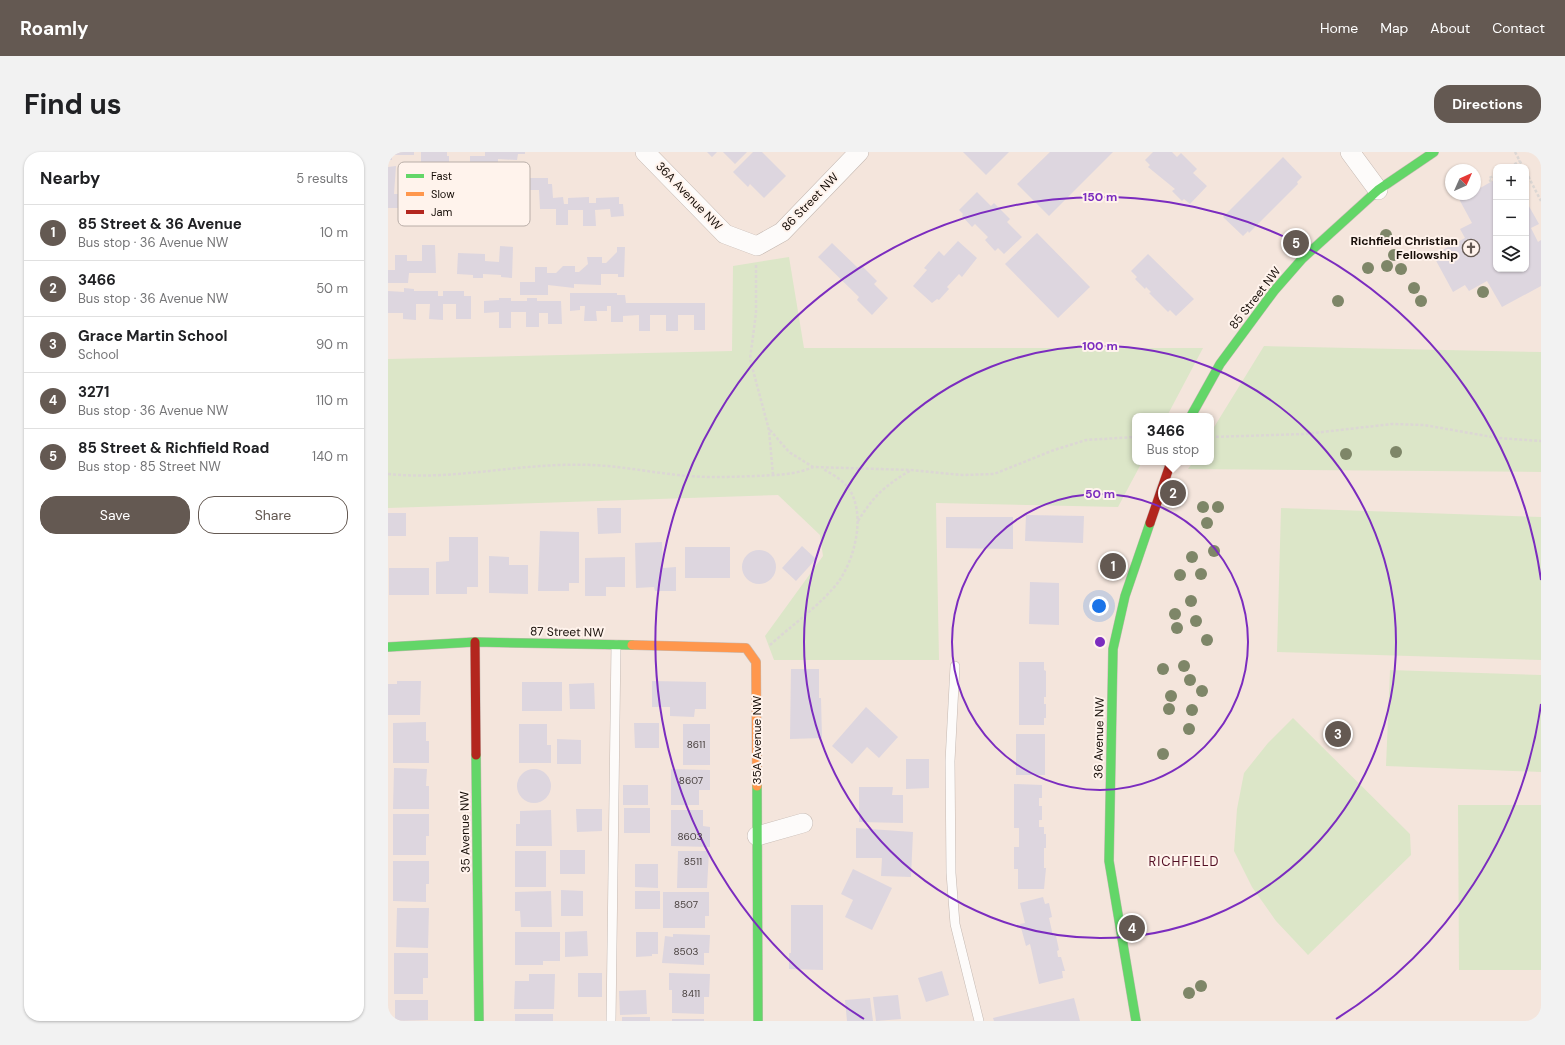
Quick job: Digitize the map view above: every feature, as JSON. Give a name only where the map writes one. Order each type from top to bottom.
[{"type":"street","name":"36A Avenue NW","points":[[645,152],[725,234],[756,254]]},
{"type":"street","name":"86 Street NW","points":[[756,254],[782,232],[859,152]]},
{"type":"street","points":[[1350,152],[1378,190]]},
{"type":"street","name":"85 Street NW","points":[[1193,413],[1220,364],[1274,290],[1302,259],[1378,190],[1434,152]]},
{"type":"street","name":"36 Avenue NW","points":[[1136,1021],[1109,861],[1113,649],[1125,596],[1170,465]]},
{"type":"street","name":"87 Street NW","points":[[388,647],[475,642],[746,648]]},
{"type":"street","name":"35 Avenue NW","points":[[475,642],[479,1021]]},
{"type":"street","name":"35A Avenue NW","points":[[746,648],[756,662],[758,1021]]},
{"type":"street","points":[[756,836],[803,823]]},
{"type":"lane","points":[[611,1021],[616,645]]},
{"type":"lane","points":[[956,666],[950,761],[951,873],[955,924],[979,1021]]},
{"type":"path","points":[[1515,152],[1522,164]]},
{"type":"path","points":[[1515,164],[1520,161]]},
{"type":"path","points":[[1491,182],[1489,178],[1493,176]]},
{"type":"path","points":[[1529,178],[1541,201]]},
{"type":"path","points":[[756,254],[756,313],[750,359],[769,430],[773,475]]},
{"type":"path","points":[[1214,437],[1305,434],[1392,424],[1424,425],[1498,438],[1541,441]]},
{"type":"path","points":[[769,430],[789,452],[813,468]]},
{"type":"path","points":[[388,474],[410,477],[459,475],[533,466],[591,465],[680,476],[716,478],[773,475],[804,471],[813,468],[911,470],[962,476],[994,474],[1054,450],[1086,440],[1132,436]]},
{"type":"path","points":[[767,647],[832,589],[839,580],[853,550],[858,521],[854,498],[849,488],[839,478],[822,468]]},
{"type":"path","points":[[858,521],[876,495],[886,486],[911,470]]},
{"type":"green space","points":[[789,257],[804,348],[1203,348],[1169,413],[1132,413],[1132,465],[1140,465],[1118,507],[936,503],[939,660],[774,660],[765,636],[823,556],[820,535],[778,495],[388,508],[388,359],[732,351],[733,266]]},
{"type":"green space","points":[[1264,346],[1541,352],[1541,472],[1188,469],[1191,465],[1214,465],[1214,427]]},
{"type":"green space","points":[[1281,508],[1541,517],[1541,660],[1277,652]]},
{"type":"green space","points":[[1390,670],[1541,675],[1541,772],[1386,766]]},
{"type":"green space","points":[[1293,718],[1410,834],[1411,855],[1308,955],[1276,921],[1252,887],[1234,851],[1237,809],[1244,773],[1268,743]]},
{"type":"green space","points":[[1458,805],[1541,805],[1541,970],[1459,970]]},
{"type":"building","points":[[388,152],[414,152],[414,155],[392,155],[392,160],[388,160]]},
{"type":"building","points":[[421,152],[447,152],[447,156],[449,156],[449,162],[421,162]]},
{"type":"building","points":[[485,152],[525,152],[525,154],[518,154],[517,160],[498,159],[498,162],[470,162],[470,156],[485,156]]},
{"type":"building","points":[[707,152],[717,152],[712,157]]},
{"type":"building","points":[[723,152],[747,152],[735,164]]},
{"type":"building","points":[[753,152],[762,152],[786,176],[764,198],[750,184],[748,187],[733,172]]},
{"type":"building","points":[[963,152],[1009,152],[986,175]]},
{"type":"building","points":[[1050,152],[1113,152],[1049,216],[1017,184]]},
{"type":"building","points":[[1153,152],[1172,152],[1177,157],[1181,153],[1197,169],[1193,173],[1207,186],[1190,204],[1184,199],[1182,201],[1172,191],[1175,189],[1148,167],[1150,165],[1145,160]]},
{"type":"building","points":[[1283,157],[1302,177],[1297,182],[1298,184],[1249,233],[1248,231],[1243,236],[1223,217]]},
{"type":"building","points":[[396,166],[394,194],[398,194],[398,208],[388,208],[388,167]]},
{"type":"building","points":[[530,178],[548,178],[548,184],[552,184],[553,198],[563,197],[564,204],[568,204],[568,198],[589,197],[589,203],[596,203],[596,198],[619,197],[619,204],[623,204],[624,216],[611,217],[610,209],[595,210],[596,226],[583,226],[583,210],[568,210],[568,225],[556,225],[556,209],[540,209],[539,190],[530,190]]},
{"type":"building","name":"Richfield Christian Fellowship","points":[[1493,181],[1493,272],[1529,272],[1529,206],[1539,224],[1531,228],[1538,242],[1541,240],[1541,286],[1502,307],[1487,281],[1469,291],[1465,285],[1453,292],[1433,255],[1465,238],[1460,229],[1472,223],[1460,200],[1481,200],[1481,188]]},
{"type":"building","points":[[977,192],[991,206],[994,203],[1010,219],[1007,222],[1022,237],[1004,254],[998,248],[995,251],[985,240],[988,237],[975,224],[972,227],[962,216],[963,214],[959,210]]},
{"type":"building","points":[[1037,233],[1090,287],[1058,318],[1005,264]]},
{"type":"building","points":[[958,241],[977,258],[962,277],[959,274],[947,287],[949,289],[939,300],[937,299],[932,303],[913,286],[927,270],[924,268],[939,251],[944,256]]},
{"type":"building","points":[[832,243],[858,268],[861,265],[877,281],[874,284],[888,298],[872,315],[857,300],[859,297],[818,257]]},
{"type":"building","points":[[422,245],[435,245],[436,273],[409,273],[408,283],[388,283],[388,270],[395,270],[395,255],[407,255],[407,261],[422,261]]},
{"type":"building","points":[[500,246],[513,247],[512,278],[501,277],[501,275],[483,274],[483,278],[473,278],[473,275],[457,274],[458,253],[485,254],[485,261],[499,262]]},
{"type":"building","points":[[617,247],[625,247],[624,277],[618,277],[618,274],[601,274],[601,285],[574,284],[574,288],[548,285],[548,295],[520,295],[520,282],[535,282],[535,267],[547,267],[547,273],[556,273],[563,266],[575,266],[575,272],[579,272],[588,264],[587,257],[602,257],[602,263],[606,263],[617,252]]},
{"type":"building","points":[[1148,254],[1194,299],[1176,316],[1170,310],[1168,312],[1149,293],[1151,292],[1146,287],[1145,289],[1135,279],[1137,277],[1131,271]]},
{"type":"building","points":[[404,288],[414,289],[414,291],[438,291],[438,296],[443,296],[443,291],[464,291],[464,296],[471,296],[471,319],[456,319],[456,304],[443,304],[443,320],[429,319],[430,304],[416,304],[416,320],[403,319],[403,313],[388,313],[388,291],[404,292]]},
{"type":"building","points":[[570,293],[617,293],[617,295],[625,295],[626,303],[705,303],[705,330],[694,330],[694,315],[678,315],[678,331],[666,331],[666,315],[650,315],[650,331],[639,331],[639,315],[623,316],[623,322],[611,322],[611,306],[607,306],[607,311],[596,311],[597,321],[584,321],[585,306],[580,306],[580,310],[570,311]]},
{"type":"building","points":[[499,298],[511,298],[511,301],[527,301],[527,298],[537,298],[537,301],[561,301],[562,324],[548,324],[548,313],[539,313],[539,327],[526,327],[526,312],[511,312],[511,328],[499,328],[499,312],[484,313],[484,301],[499,300]]},
{"type":"building","points":[[597,508],[621,508],[621,533],[598,534]]},
{"type":"building","points":[[388,513],[406,513],[406,536],[388,536]]},
{"type":"building","points":[[1026,515],[1084,516],[1083,543],[1025,541]]},
{"type":"building","points":[[946,517],[1013,517],[1013,549],[946,548]]},
{"type":"building","points":[[540,531],[579,532],[579,583],[569,583],[569,591],[538,591]]},
{"type":"building","points":[[449,537],[478,537],[478,587],[467,587],[467,594],[436,594],[436,562],[449,561]]},
{"type":"building","points":[[662,542],[663,568],[676,567],[676,591],[655,591],[654,587],[636,588],[635,543]]},
{"type":"building","points":[[802,546],[816,559],[796,581],[782,568]]},
{"type":"building","points":[[685,547],[730,547],[730,578],[685,578]]},
{"type":"building","points":[[756,550],[762,550],[766,551],[773,557],[776,567],[775,574],[769,581],[762,584],[756,584],[752,583],[745,577],[742,570],[742,564],[743,560],[749,553]]},
{"type":"building","points":[[489,556],[509,557],[509,565],[528,565],[528,594],[489,593]]},
{"type":"building","points":[[625,557],[625,587],[606,587],[606,596],[585,596],[585,558]]},
{"type":"building","points":[[389,568],[429,568],[429,595],[389,595]]},
{"type":"building","points":[[1030,582],[1059,583],[1059,625],[1029,624]]},
{"type":"building","points":[[1019,662],[1044,662],[1044,670],[1046,671],[1046,697],[1044,697],[1044,704],[1046,704],[1046,718],[1044,718],[1044,725],[1019,725]]},
{"type":"building","points":[[791,669],[819,669],[819,698],[821,698],[822,738],[790,739]]},
{"type":"building","points":[[397,681],[421,681],[420,715],[388,715],[388,684],[397,684]]},
{"type":"building","points":[[652,681],[706,682],[706,709],[695,709],[694,717],[670,716],[670,707],[652,707]]},
{"type":"building","points":[[522,682],[562,682],[562,711],[522,711]]},
{"type":"building","points":[[594,683],[595,709],[570,709],[569,684]]},
{"type":"building","points":[[866,707],[898,737],[879,758],[867,747],[852,764],[832,746]]},
{"type":"building","points":[[426,722],[426,741],[429,741],[429,763],[393,763],[393,723]]},
{"type":"building","points":[[634,723],[659,723],[659,748],[635,748]]},
{"type":"building","points":[[519,724],[547,724],[547,745],[551,745],[551,763],[519,763]]},
{"type":"building","points":[[683,724],[710,724],[710,765],[683,765]]},
{"type":"building","points":[[1016,734],[1045,734],[1045,775],[1016,775]]},
{"type":"building","points":[[557,739],[581,740],[581,764],[557,764]]},
{"type":"building","points":[[906,759],[929,759],[929,788],[906,789]]},
{"type":"building","points":[[394,768],[427,769],[426,786],[429,786],[429,809],[393,809]]},
{"type":"building","points":[[531,769],[537,769],[541,770],[548,776],[551,786],[550,793],[544,800],[537,803],[531,803],[527,802],[520,796],[517,789],[517,783],[518,779],[524,772]]},
{"type":"building","points":[[671,769],[710,770],[710,790],[699,790],[699,805],[671,805]]},
{"type":"building","points":[[1014,784],[1042,785],[1042,798],[1039,798],[1039,806],[1042,806],[1042,820],[1039,820],[1039,827],[1044,827],[1044,834],[1046,834],[1046,848],[1044,848],[1044,868],[1046,868],[1044,889],[1018,889],[1018,869],[1014,869],[1014,847],[1019,847],[1019,828],[1014,828]]},
{"type":"building","points":[[623,785],[648,785],[648,805],[623,805]]},
{"type":"building","points":[[859,787],[893,787],[892,795],[903,795],[903,823],[859,822]]},
{"type":"building","points":[[624,808],[650,808],[650,833],[624,833]]},
{"type":"building","points":[[576,809],[602,809],[602,831],[577,832]]},
{"type":"building","points":[[551,810],[552,846],[516,846],[516,824],[520,824],[520,811]]},
{"type":"building","points":[[671,810],[703,810],[703,826],[710,827],[710,847],[671,846]]},
{"type":"building","points":[[393,814],[429,814],[429,836],[426,836],[426,855],[393,855]]},
{"type":"building","points":[[856,828],[913,832],[911,877],[881,876],[882,858],[856,858]]},
{"type":"building","points":[[560,850],[585,850],[585,874],[560,874]]},
{"type":"building","points":[[515,851],[546,851],[546,887],[515,887]]},
{"type":"building","points":[[678,851],[709,851],[707,888],[677,888]]},
{"type":"building","points":[[393,861],[429,861],[429,884],[426,884],[426,902],[393,901]]},
{"type":"building","points":[[635,864],[658,864],[658,888],[635,887]]},
{"type":"building","points":[[853,869],[892,888],[872,930],[845,917],[853,900],[841,894]]},
{"type":"building","points":[[561,890],[583,891],[583,916],[561,916]]},
{"type":"building","points":[[551,891],[552,927],[521,927],[520,911],[515,911],[515,892]]},
{"type":"building","points":[[635,891],[660,891],[660,909],[635,909]]},
{"type":"building","points":[[663,892],[709,892],[709,916],[705,916],[705,928],[663,928]]},
{"type":"building","points":[[1043,897],[1045,904],[1049,903],[1052,917],[1049,918],[1053,936],[1056,936],[1059,950],[1057,951],[1058,957],[1061,957],[1065,971],[1062,971],[1063,978],[1039,984],[1030,944],[1026,946],[1020,924],[1025,923],[1020,903]]},
{"type":"building","points":[[791,905],[823,905],[823,970],[789,969],[789,953],[791,953]]},
{"type":"building","points":[[397,908],[429,908],[428,948],[396,947]]},
{"type":"building","points":[[587,931],[588,956],[565,957],[565,932]]},
{"type":"building","points":[[515,932],[560,932],[560,961],[543,961],[543,965],[515,965]]},
{"type":"building","points":[[636,932],[658,932],[658,954],[636,957]]},
{"type":"building","points":[[673,934],[710,935],[709,953],[704,953],[704,965],[662,963],[665,936],[673,937]]},
{"type":"building","points":[[394,953],[428,953],[428,978],[423,978],[423,994],[394,994]]},
{"type":"building","points":[[942,971],[949,995],[926,1002],[918,978]]},
{"type":"building","points":[[578,973],[602,973],[602,997],[578,997]]},
{"type":"building","points":[[669,973],[710,974],[709,997],[704,997],[704,1014],[672,1013],[672,990],[669,990]]},
{"type":"building","points":[[529,974],[555,974],[554,1009],[514,1009],[515,981],[529,981]]},
{"type":"building","points":[[646,990],[647,1014],[620,1015],[619,991]]},
{"type":"building","points":[[898,995],[901,1019],[876,1021],[873,997]]},
{"type":"building","points":[[870,998],[873,1021],[847,1021],[845,1000]]},
{"type":"building","points":[[1074,998],[1080,1021],[994,1021],[993,1018]]},
{"type":"building","points":[[395,1000],[428,1000],[428,1020],[395,1021]]},
{"type":"building","points":[[515,1014],[553,1014],[553,1021],[515,1021]]},
{"type":"building","points":[[622,1017],[650,1017],[650,1021],[622,1021]]},
{"type":"building","points":[[672,1019],[704,1019],[704,1021],[672,1021]]},
{"type":"traffic: fast","points":[[1193,413],[1220,364],[1274,291],[1302,259],[1378,190],[1434,152]]},
{"type":"traffic: fast","points":[[1136,1021],[1109,861],[1113,649],[1125,596],[1150,523]]},
{"type":"traffic: fast","points":[[388,647],[475,642],[632,645]]},
{"type":"traffic: fast","points":[[476,755],[479,1021]]},
{"type":"traffic: fast","points":[[757,786],[758,1021]]},
{"type":"traffic: slow","points":[[632,645],[746,648],[756,662],[757,786]]},
{"type":"traffic: jam","points":[[1150,523],[1170,465]]},
{"type":"traffic: jam","points":[[475,642],[476,755]]},
{"type":"place","name":"85 Street & Richfield Road","points":[[1296,243]]},
{"type":"place","name":"Richfield Christian Fellowship","points":[[1471,248]]},
{"type":"place","name":"3466","points":[[1173,493]]},
{"type":"place","name":"85 Street & 36 Avenue","points":[[1113,566]]},
{"type":"place","name":"Grace Martin School","points":[[1338,734]]},
{"type":"place","name":"3271","points":[[1132,928]]},
{"type":"district","name":"RICHFIELD","points":[[1184,861]]}]
